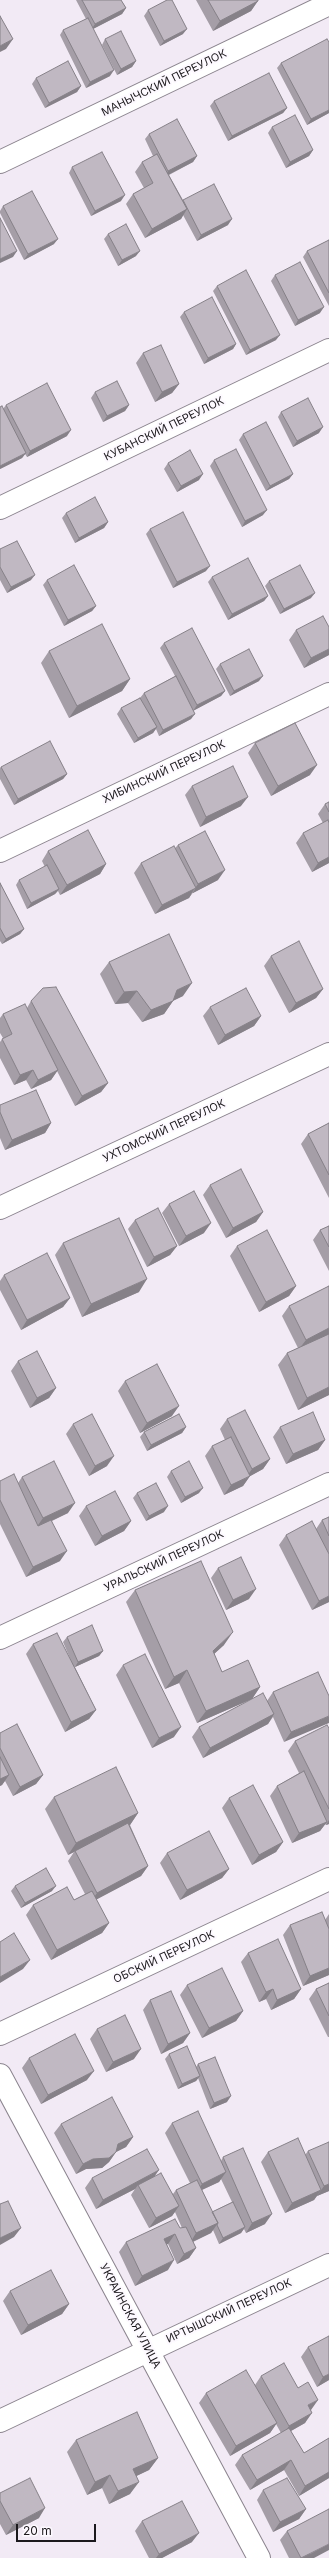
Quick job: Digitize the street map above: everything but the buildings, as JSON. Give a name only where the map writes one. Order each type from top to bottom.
[{"type":"street","name":"МАНЫЧСКИЙ ПЕРЕУЛОК","points":[[0,162],[329,4]]},
{"type":"street","name":"КУБАНСКИЙ ПЕРЕУЛОК","points":[[0,508],[329,350]]},
{"type":"street","name":"ХИБИНСКИЙ ПЕРЕУЛОК","points":[[0,851],[329,694]]},
{"type":"street","name":"УХТОМСКИЙ ПЕРЕУЛОК","points":[[0,1208],[329,1054]]},
{"type":"street","name":"УРАЛЬСКИЙ ПЕРЕУЛОК","points":[[0,1638],[329,1484]]},
{"type":"street","name":"ОБСКИЙ ПЕРЕУЛОК","points":[[0,2034],[329,1880]]},
{"type":"street","name":"УКРАИНСКАЯ УЛИЦА","points":[[0,2075],[148,2349],[258,2558]]},
{"type":"street","name":"ИРТЫШСКИЙ ПЕРЕУЛОК","points":[[0,2421],[148,2349],[329,2265]]}]
